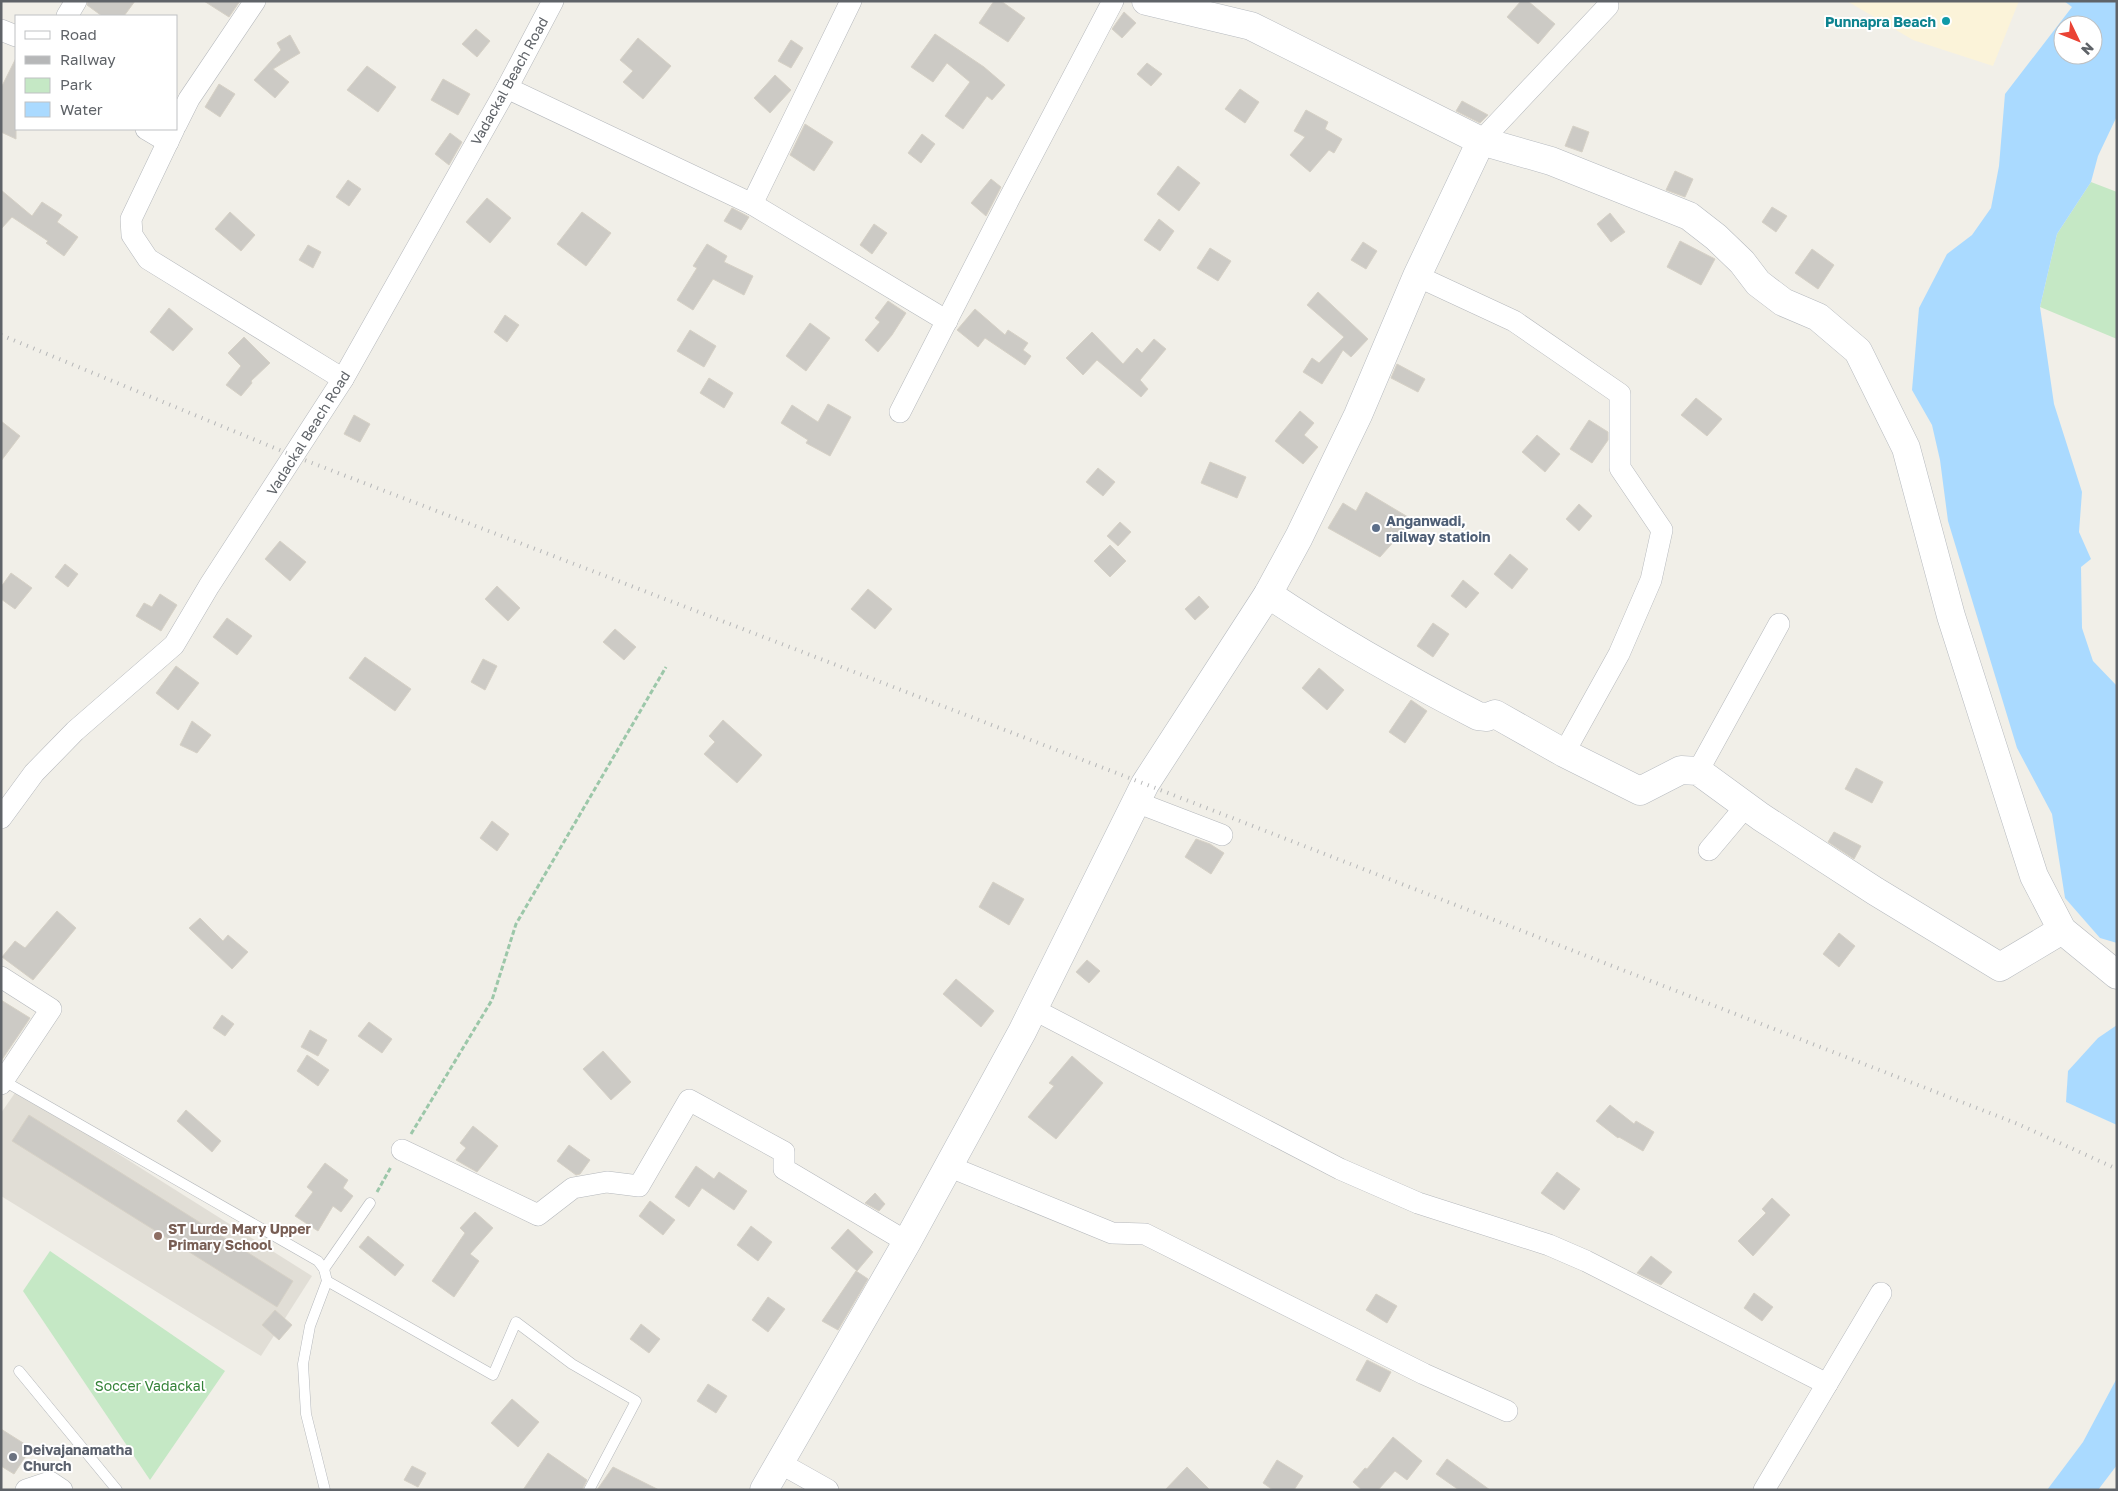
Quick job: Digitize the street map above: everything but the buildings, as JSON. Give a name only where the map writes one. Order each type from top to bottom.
[{"type":"main road","points":[[1146,1],[1251,26],[1481,141],[1551,161],[1689,216],[1716,237],[1742,262],[1758,283],[1783,302],[1818,317],[1858,351],[1906,448],[1951,616],[2034,876],[2062,930],[2117,975]]},
{"type":"main road","points":[[764,1490],[907,1242],[1033,1009],[1145,784],[1268,594],[1299,537],[1358,415],[1417,276],[1481,141]]},
{"type":"main road","points":[[1268,594],[1314,624],[1415,684],[1478,716],[1487,717],[1495,714],[1564,753],[1640,791],[1681,770],[1698,771],[1746,806],[1875,891],[2000,967],[2062,930]]},
{"type":"street","points":[[68,15],[76,1]]},
{"type":"street","points":[[178,122],[189,99],[255,1]]},
{"type":"street","name":"Vadackal Beach Road","points":[[1,818],[34,774],[75,731],[174,645],[209,586],[343,379],[507,88],[553,1]]},
{"type":"street","points":[[752,204],[851,1]]},
{"type":"street","points":[[900,412],[1113,1]]},
{"type":"street","points":[[1481,141],[1608,6]]},
{"type":"street","points":[[1,30],[15,36]]},
{"type":"street","points":[[507,88],[752,204],[947,321]]},
{"type":"street","points":[[155,130],[173,132],[131,219],[132,235],[148,259],[343,379]]},
{"type":"street","points":[[1417,276],[1514,321],[1620,394],[1620,468],[1662,530],[1650,580],[1619,654],[1564,753]]},
{"type":"street","points":[[1698,771],[1780,624]]},
{"type":"street","points":[[1136,802],[1222,835]]},
{"type":"street","points":[[1709,850],[1746,806]]},
{"type":"street","points":[[1,977],[51,1008],[2,1083]]},
{"type":"street","points":[[1033,1009],[1340,1169],[1418,1203],[1549,1245],[1586,1261],[1827,1384]]},
{"type":"street","points":[[402,1150],[538,1215],[573,1188],[607,1182],[639,1186],[690,1100],[784,1152],[784,1169],[907,1242]]},
{"type":"street","points":[[948,1166],[1112,1233],[1145,1234],[1424,1374],[1507,1411]]},
{"type":"street","points":[[1764,1490],[1881,1293]]},
{"type":"street","points":[[780,1463],[828,1490]]},
{"type":"street","points":[[26,1490],[50,1482],[62,1490]]},
{"type":"lane","points":[[2,1083],[318,1261],[324,1269],[327,1281],[310,1326],[304,1364],[306,1414],[325,1490]]},
{"type":"lane","points":[[324,1269],[370,1203]]},
{"type":"lane","points":[[327,1281],[493,1375],[516,1322],[572,1364],[636,1402],[589,1490]]},
{"type":"lane","points":[[19,1371],[117,1490]]},
{"type":"path","points":[[370,1203],[492,1000],[516,924],[666,667]]},
{"type":"shaded area","name":"ST Lurde Mary Upper Primary School","points":[[17,1090],[312,1276],[261,1356],[1,1196],[1,1113]]},
{"type":"green space","points":[[2091,182],[2117,192],[2117,339],[2040,307],[2057,234]]},
{"type":"green space","name":"Soccer Vadackal","points":[[50,1251],[225,1371],[150,1480],[23,1291]]},
{"type":"sand","name":"Punnapra Beach","points":[[1847,1],[2019,1],[1993,66],[1913,40]]},
{"type":"water","points":[[2064,1],[2117,1],[2117,116],[2098,156],[2091,182],[2057,234],[2040,307],[2054,404],[2082,492],[2079,532],[2091,559],[2081,567],[2082,628],[2093,661],[2117,686],[2117,943],[2100,938],[2065,898],[2052,814],[2017,748],[1948,521],[1940,460],[1932,425],[1912,390],[1919,308],[1947,254],[1972,235],[1991,208],[1999,166],[2005,94],[2053,32],[2053,65],[2103,65],[2103,15],[2066,15],[2072,7]]},
{"type":"water","points":[[2117,1025],[2117,1125],[2066,1102],[2068,1071],[2098,1038]]},
{"type":"water","points":[[2117,1378],[2117,1465],[2098,1490],[2047,1490],[2083,1442]]},
{"type":"railway","points":[[1,335],[294,456],[1145,784],[2018,1124],[2117,1169]]},
{"type":"place","name":"Punnapra Beach","points":[[1946,21]]},
{"type":"place","name":"Anganwadi, railway statioin","points":[[1376,528]]},
{"type":"place","name":"ST Lurde Mary Upper Primary School","points":[[158,1236]]},
{"type":"place","name":"Deivajanamatha Church","points":[[13,1457]]}]
